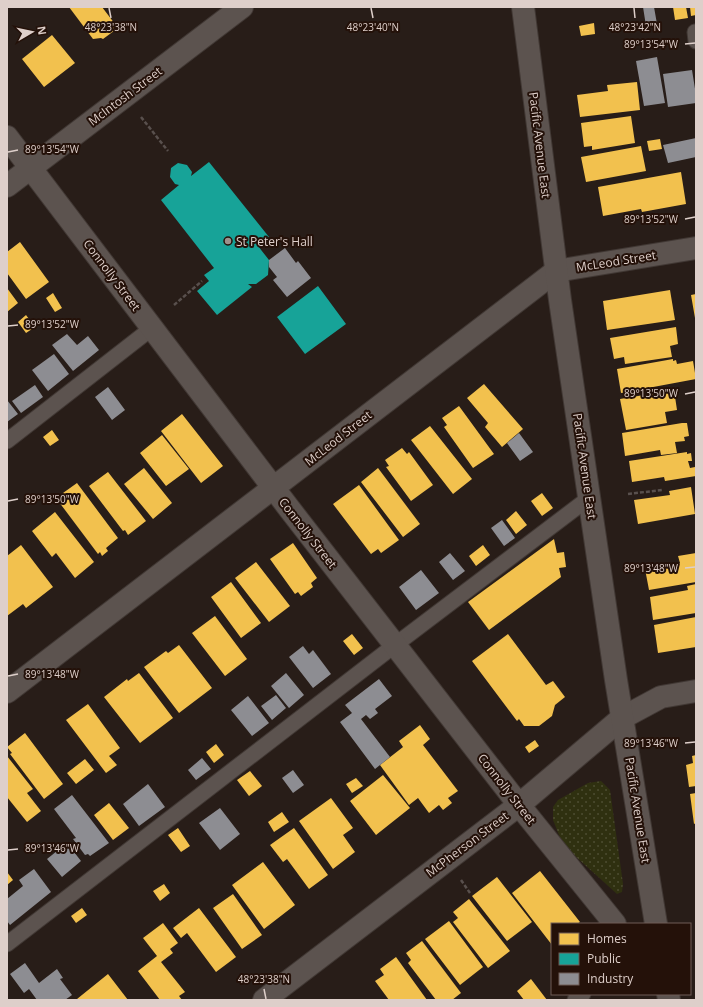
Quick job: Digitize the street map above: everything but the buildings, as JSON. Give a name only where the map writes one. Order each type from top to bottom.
[{"type":"street","name":"McIntosh Street","points":[[7,186],[242,7]]},
{"type":"street","name":"Pacific Avenue East","points":[[523,7],[556,271],[622,718],[656,923]]},
{"type":"street","name":"Connolly Street","points":[[7,137],[273,488],[519,805],[614,923]]},
{"type":"street","name":"McLeod Street","points":[[7,692],[556,271],[696,248]]},
{"type":"street","name":"McPherson Street","points":[[264,1000],[519,805],[622,718],[661,697],[696,691]]},
{"type":"lane","points":[[7,441],[152,328]]},
{"type":"lane","points":[[7,944],[395,645],[590,498]]},
{"type":"path","points":[[140,116],[168,151]]},
{"type":"path","points":[[174,305],[202,281]]},
{"type":"path","points":[[628,494],[662,490]]},
{"type":"path","points":[[460,878],[470,893]]},
{"type":"shaded area","points":[[601,781],[610,790],[623,884],[622,892],[617,894],[563,845],[553,820],[553,807],[558,800],[588,783]]},
{"type":"place","name":"St Peter's Hall","points":[[228,241]]}]
